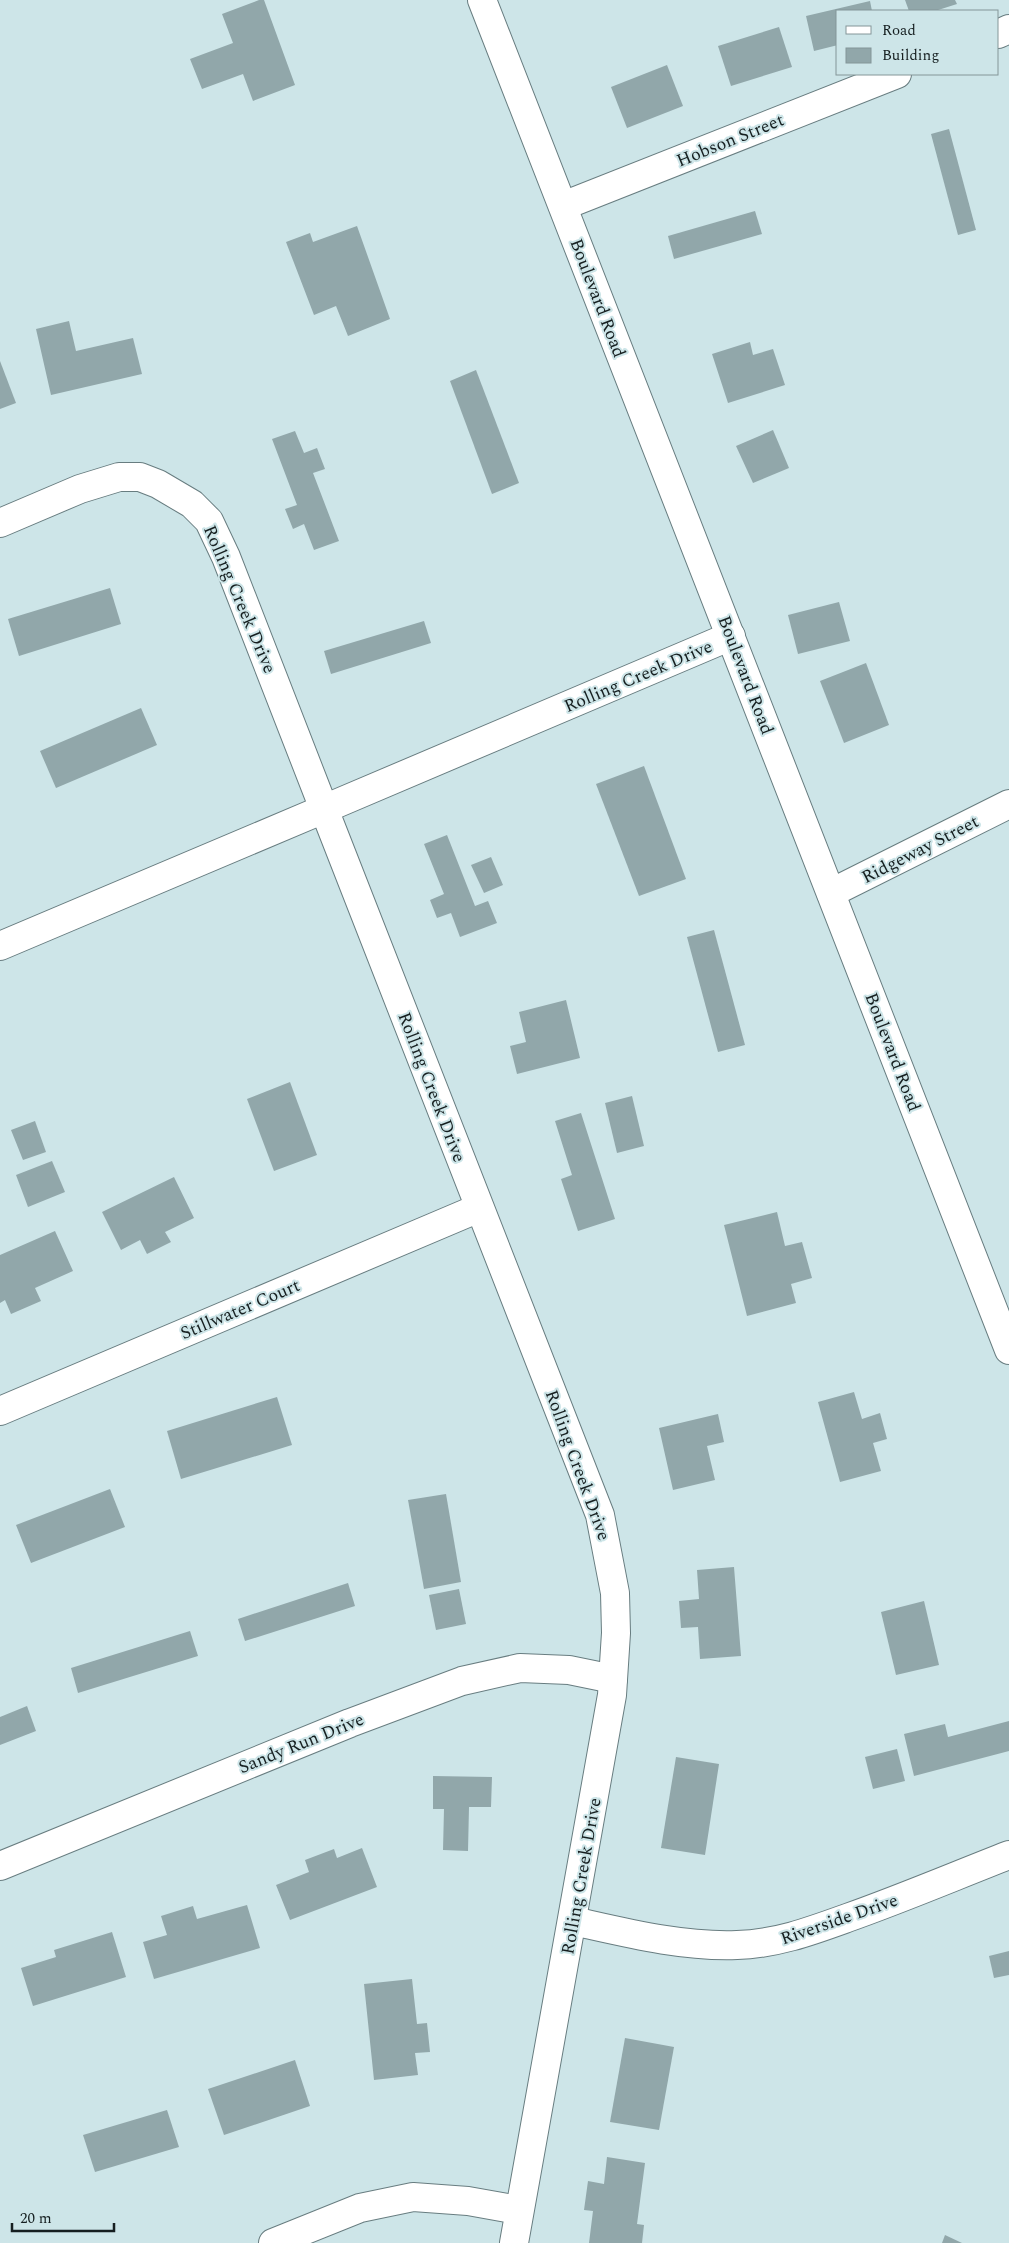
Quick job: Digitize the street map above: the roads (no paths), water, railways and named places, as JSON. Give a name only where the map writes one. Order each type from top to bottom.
[{"type":"street","name":"Boulevard Road","points":[[482,0],[831,893],[1003,1315],[1009,1350]]},
{"type":"street","name":"Hobson Street","points":[[562,206],[894,75]]},
{"type":"street","name":"Rolling Creek Drive","points":[[0,523],[80,489],[119,477],[140,477],[158,484],[192,504],[209,521],[226,557],[600,1515],[615,1593],[616,1632],[612,1695],[514,2243]]},
{"type":"street","name":"Rolling Creek Drive","points":[[0,946],[731,636]]},
{"type":"street","name":"Ridgeway Street","points":[[831,893],[1009,804]]},
{"type":"street","name":"Stillwater Court","points":[[0,1411],[479,1208]]},
{"type":"street","name":"Sandy Run Drive","points":[[0,1866],[350,1723],[462,1681],[520,1668],[569,1670],[613,1679]]},
{"type":"street","name":"Riverside Drive","points":[[573,1921],[657,1939],[703,1945],[772,1942],[802,1934],[868,1911],[1009,1855]]},
{"type":"street","points":[[273,2243],[360,2208],[413,2197],[468,2201],[520,2210]]}]
